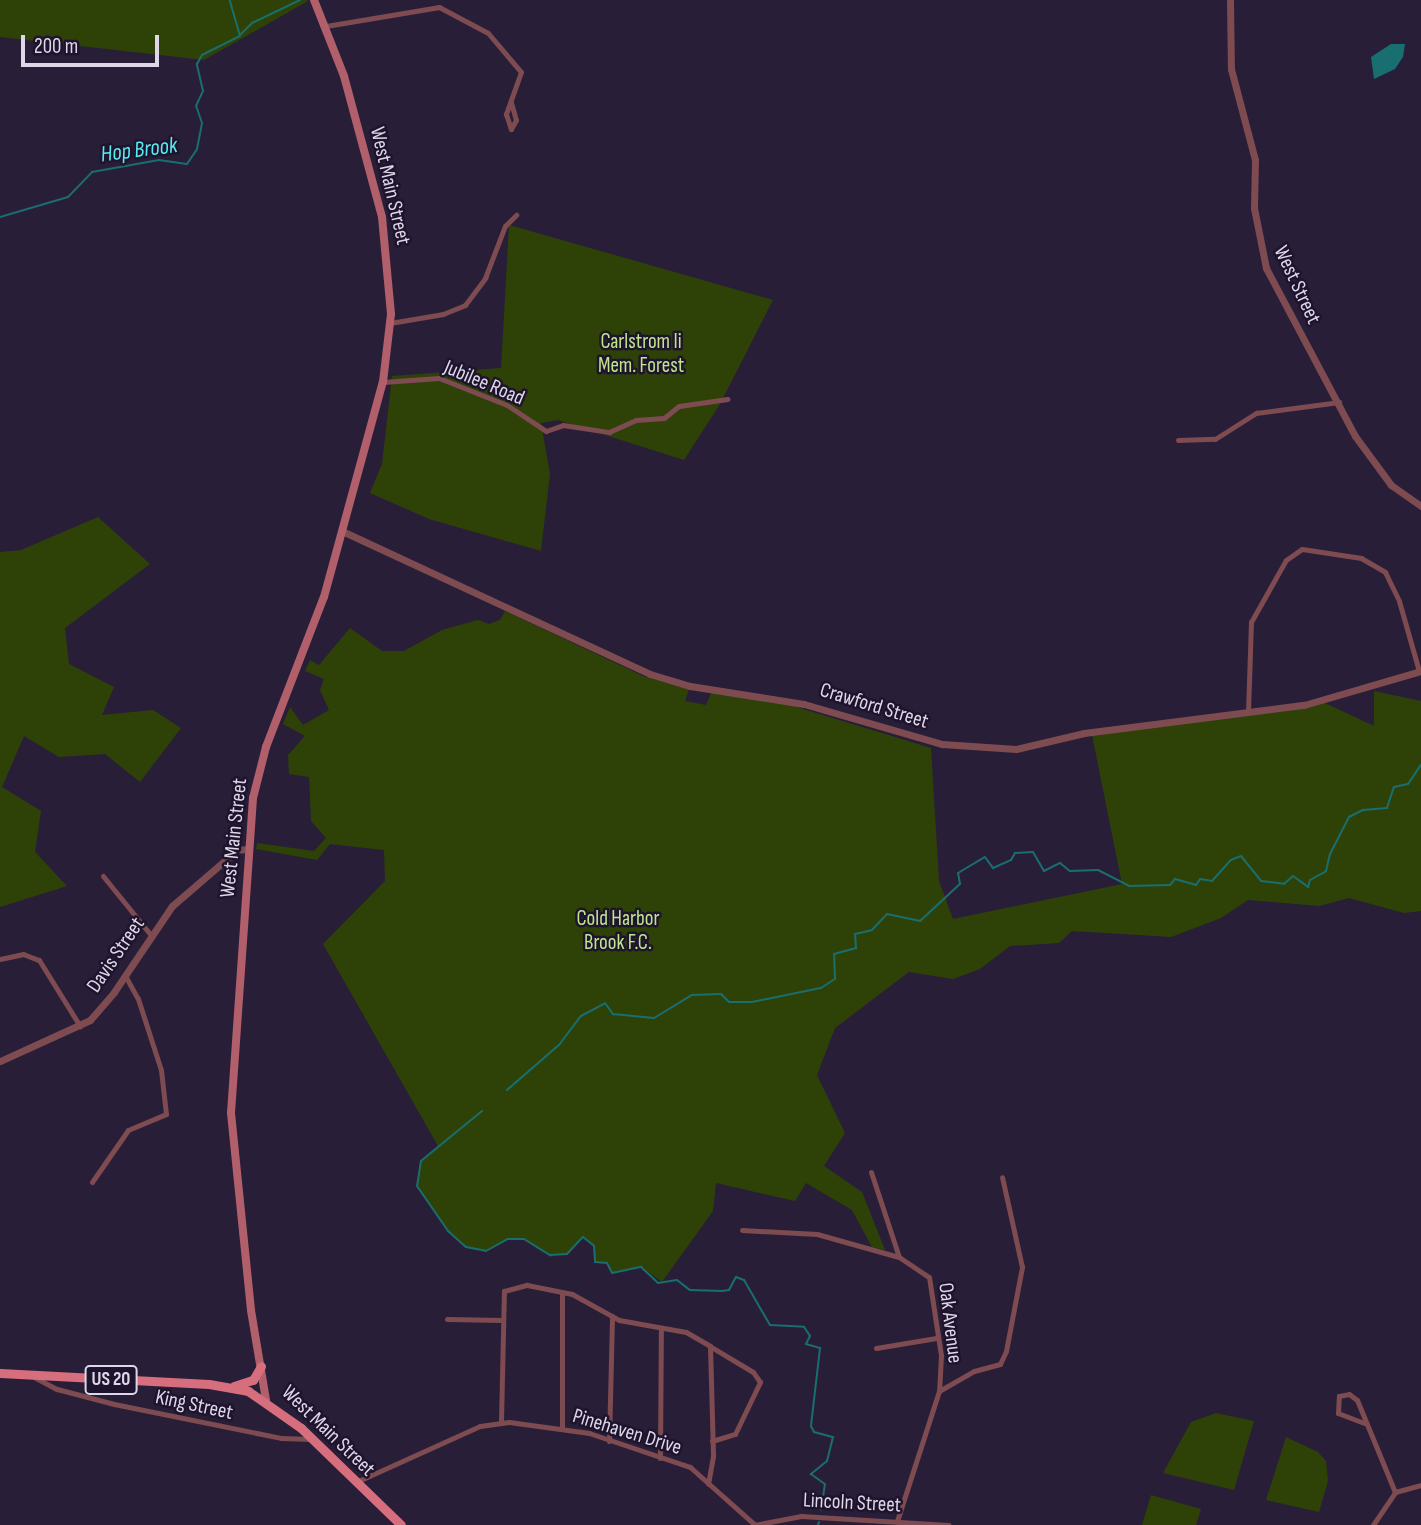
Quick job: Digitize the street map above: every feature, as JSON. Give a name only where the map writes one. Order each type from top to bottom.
[{"type":"main road","name":"West Main Street","points":[[314,0],[344,76],[385,230],[390,323],[383,382],[314,628],[259,770],[248,849],[231,1112],[266,1400],[401,1525]]},
{"type":"main road","points":[[234,1386],[253,1380],[261,1366]]},
{"type":"main road","name":"US 20","points":[[0,1373],[34,1377],[234,1386],[266,1400]]},
{"type":"street","name":"West Street","points":[[1230,0],[1231,69],[1255,160],[1254,208],[1261,256],[1273,287],[1387,480],[1421,506]]},
{"type":"street","points":[[326,26],[439,7],[488,33],[521,72],[511,102]]},
{"type":"street","points":[[390,323],[443,314],[465,304],[485,278],[505,226],[516,215]]},
{"type":"street","name":"Jubilee Road","points":[[383,382],[439,378],[508,405],[546,431],[563,425],[609,432],[636,420],[664,418],[679,405],[727,399]]},
{"type":"street","points":[[1178,440],[1215,439],[1256,413],[1339,402]]},
{"type":"street","name":"Crawford Street","points":[[342,531],[650,674],[690,686],[804,704],[934,742],[1016,749],[1084,733],[1312,704],[1420,671]]},
{"type":"street","points":[[1248,712],[1251,622],[1286,560],[1302,550],[1361,558],[1385,572],[1399,601],[1420,671]]},
{"type":"street","name":"Davis Street","points":[[0,1061],[80,1027],[125,976],[150,934],[182,895],[237,850],[248,849]]},
{"type":"street","points":[[103,876],[150,934]]},
{"type":"street","points":[[0,959],[17,953],[38,960],[80,1027]]},
{"type":"street","points":[[92,1182],[128,1130],[166,1114],[161,1070],[138,999],[125,976]]},
{"type":"street","points":[[871,1172],[899,1257]]},
{"type":"street","points":[[939,1391],[974,1371],[1000,1364],[1006,1351],[1021,1267],[1002,1177]]},
{"type":"street","name":"Oak Avenue","points":[[742,1230],[817,1234],[899,1257],[923,1270],[931,1282],[936,1338],[941,1360],[939,1391],[897,1521]]},
{"type":"street","points":[[501,1421],[503,1295],[509,1286],[562,1292],[612,1316],[661,1330],[686,1332],[753,1372],[760,1382],[736,1434],[712,1441]]},
{"type":"street","points":[[562,1292],[562,1428]]},
{"type":"street","points":[[609,1441],[612,1316]]},
{"type":"street","points":[[447,1319],[502,1320]]},
{"type":"street","points":[[660,1458],[661,1330]]},
{"type":"street","points":[[876,1348],[936,1338]]},
{"type":"street","points":[[708,1484],[712,1441],[710,1346]]},
{"type":"street","name":"King Street","points":[[34,1377],[57,1389],[135,1408],[281,1438],[311,1439]]},
{"type":"street","points":[[1364,1423],[1338,1413],[1339,1396],[1355,1397],[1395,1493]]},
{"type":"street","name":"Pinehaven Drive","points":[[356,1482],[470,1429],[501,1421],[562,1428],[690,1467],[754,1525]]},
{"type":"street","points":[[1373,1525],[1395,1493],[1421,1485]]},
{"type":"street","name":"Lincoln Street","points":[[754,1525],[801,1516],[949,1525]]},
{"type":"green space","points":[[0,0],[308,1],[204,60],[0,37]]},
{"type":"green space","name":"Carlstrom Ii Mem. Forest","points":[[509,225],[773,300],[720,404],[684,460],[558,420],[541,423],[550,474],[541,551],[429,519],[370,493],[382,464],[392,376],[501,368]]},
{"type":"green space","points":[[98,517],[150,564],[65,628],[69,664],[114,687],[102,715],[153,710],[181,728],[140,782],[105,754],[59,757],[24,736],[2,787],[41,811],[35,852],[67,886],[0,907],[0,552],[21,550]]},
{"type":"green space","name":"Cold Harbor Brook F.C.","points":[[505,611],[643,676],[689,689],[685,701],[706,705],[712,691],[790,705],[931,748],[939,881],[953,919],[1122,884],[1092,735],[1325,703],[1374,726],[1374,691],[1421,701],[1421,911],[1404,913],[1349,898],[1319,906],[1248,900],[1221,918],[1171,937],[1072,931],[1059,943],[1010,946],[980,969],[953,979],[909,972],[835,1028],[817,1075],[845,1133],[824,1166],[862,1192],[885,1250],[872,1247],[852,1210],[806,1183],[795,1201],[716,1183],[713,1211],[662,1282],[641,1267],[612,1273],[607,1263],[595,1262],[594,1246],[583,1237],[567,1254],[550,1255],[524,1239],[508,1239],[486,1251],[466,1247],[448,1231],[417,1186],[421,1161],[438,1146],[323,944],[385,881],[384,850],[330,844],[317,860],[256,849],[257,843],[314,851],[326,838],[311,821],[309,777],[289,774],[288,755],[305,736],[283,724],[290,707],[303,725],[329,710],[320,690],[324,679],[305,671],[310,660],[319,665],[350,628],[382,651],[404,651],[442,630],[478,620],[489,624],[500,620]]},
{"type":"green space","points":[[1216,1413],[1254,1421],[1234,1490],[1163,1473],[1191,1422]]},
{"type":"green space","points":[[1286,1437],[1318,1452],[1326,1461],[1328,1481],[1319,1512],[1266,1500]]},
{"type":"green space","points":[[1151,1495],[1201,1509],[1196,1525],[1142,1525]]},
{"type":"shaded area","points":[[1391,44],[1405,44],[1403,57],[1395,69],[1374,79],[1371,57]]},
{"type":"waterway","name":"Hop Brook","points":[[0,217],[68,197],[92,172],[159,160],[187,164],[197,149],[202,123],[196,106],[203,91],[197,64],[202,55],[240,36],[230,0]]},
{"type":"waterway","points":[[241,34],[252,23],[300,0]]},
{"type":"waterway","points":[[507,1090],[559,1045],[581,1016],[605,1003],[613,1014],[654,1018],[692,995],[721,994],[729,1002],[752,1002],[821,988],[835,979],[834,954],[856,948],[855,934],[872,930],[887,914],[920,921],[960,884],[958,873],[985,857],[993,868],[1011,860],[1015,853],[1033,852],[1044,871],[1060,863],[1070,871],[1098,870],[1129,886],[1170,885],[1175,879],[1196,885],[1200,879],[1212,881],[1231,860],[1241,856],[1261,881],[1284,884],[1293,876],[1308,887],[1310,880],[1326,871],[1330,854],[1349,817],[1363,810],[1387,808],[1394,787],[1408,784],[1421,765]]},
{"type":"waterway","points":[[482,1111],[421,1161],[417,1186],[448,1231],[466,1247],[486,1251],[508,1239],[524,1239],[550,1255],[567,1254],[583,1237],[594,1246],[595,1262],[607,1263],[612,1273],[641,1267],[658,1283],[677,1280],[690,1290],[729,1290],[736,1277],[744,1280],[770,1325],[804,1327],[810,1336],[806,1344],[820,1348],[811,1426],[814,1432],[833,1437],[827,1461],[811,1474],[825,1484],[821,1510]]}]
